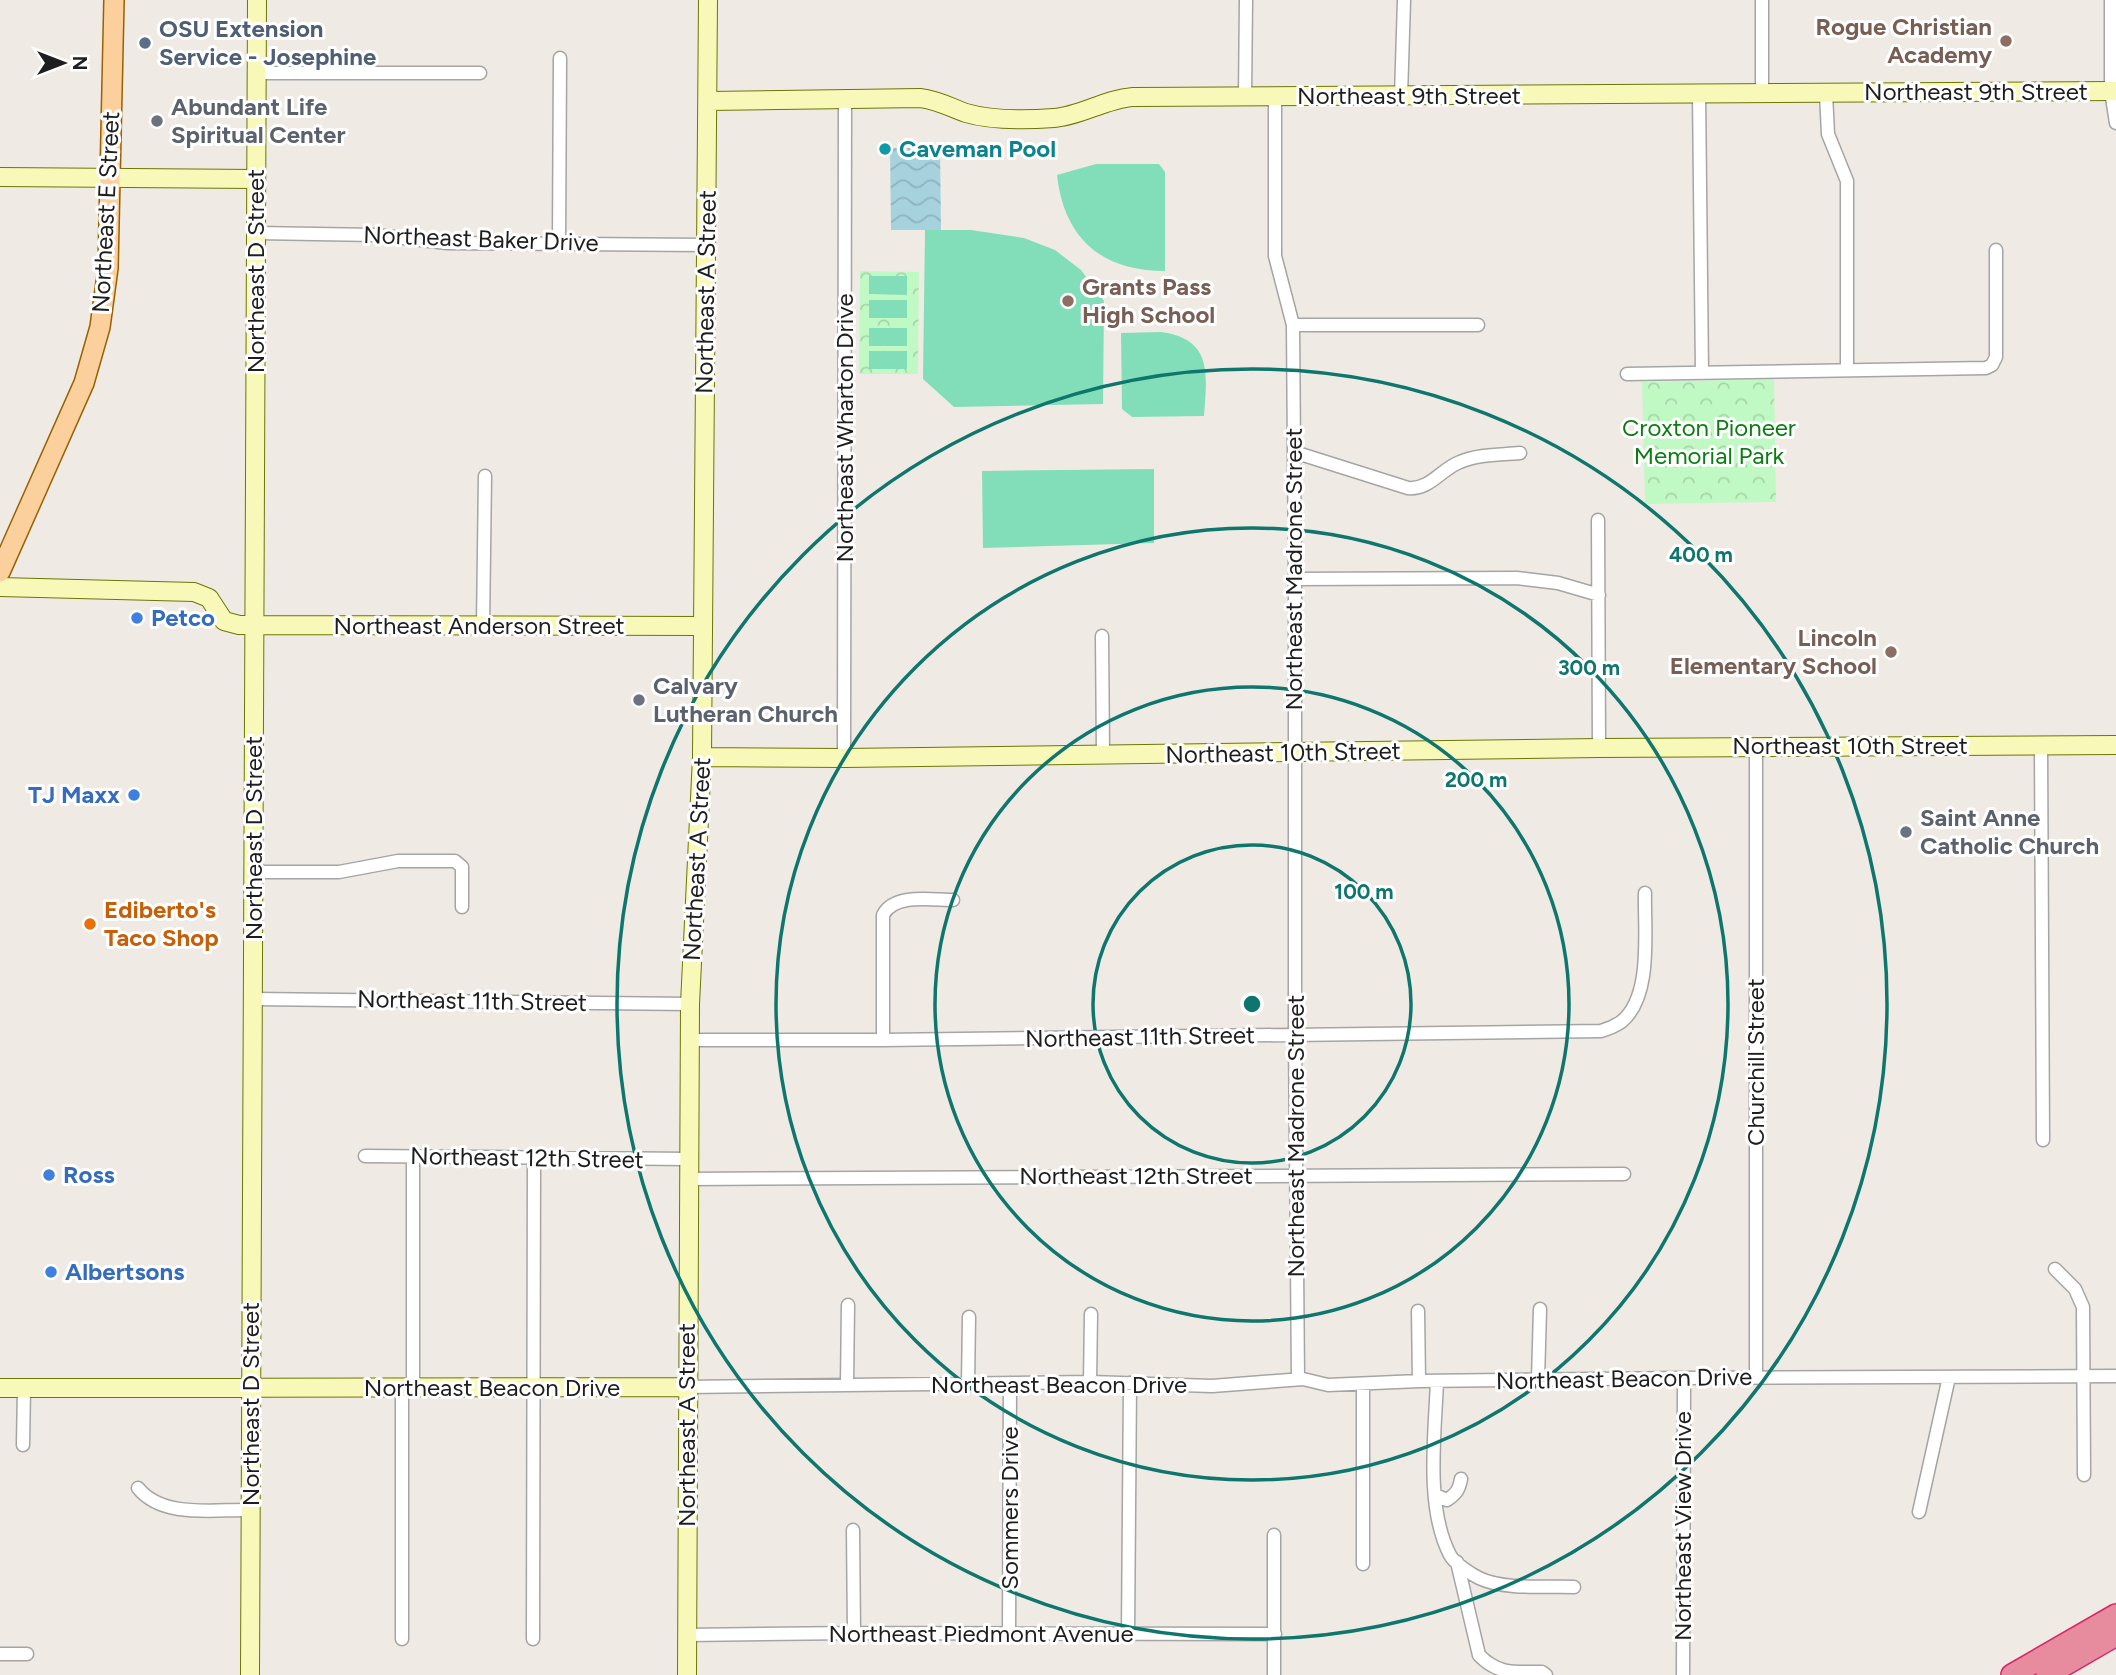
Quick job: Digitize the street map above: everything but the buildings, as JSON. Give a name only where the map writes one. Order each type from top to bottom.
[{"type":"highway","points":[[2012,1675],[2116,1615]]},
{"type":"highway","points":[[2048,1675],[2116,1635]]},
{"type":"main road","name":"Northeast E Street","points":[[0,572],[85,383],[100,327],[108,268],[114,0]]},
{"type":"street","name":"Northeast D Street","points":[[250,1675],[257,0]]},
{"type":"street","name":"Northeast A Street","points":[[687,1675],[690,1004],[702,757],[708,0]]},
{"type":"street","points":[[1245,97],[1246,0]]},
{"type":"street","points":[[1401,96],[1404,0]]},
{"type":"street","points":[[1762,0],[1762,93]]},
{"type":"street","points":[[2110,0],[2116,123]]},
{"type":"street","points":[[559,243],[560,58]]},
{"type":"street","points":[[257,73],[480,72]]},
{"type":"street","name":"Northeast 9th Street","points":[[708,101],[920,98],[932,99],[966,113],[988,118],[1048,118],[1070,115],[1117,98],[2113,91]]},
{"type":"street","points":[[1699,93],[1702,373]]},
{"type":"street","points":[[1826,94],[1828,134],[1847,181],[1847,370]]},
{"type":"street","name":"Northeast Madrone Street","points":[[1275,97],[1275,256],[1293,325],[1298,1379]]},
{"type":"street","name":"Northeast Wharton Drive","points":[[844,758],[845,99]]},
{"type":"street","points":[[0,177],[256,178]]},
{"type":"street","name":"Northeast Baker Drive","points":[[256,233],[366,234],[455,243],[706,245]]},
{"type":"street","points":[[1628,374],[1986,368],[1993,365],[1996,357],[1996,250]]},
{"type":"street","points":[[1293,325],[1478,325]]},
{"type":"street","points":[[1294,452],[1416,489],[1428,484],[1457,463],[1476,456],[1520,453]]},
{"type":"street","points":[[483,626],[485,476]]},
{"type":"street","points":[[1598,520],[1599,748]]},
{"type":"street","points":[[1296,579],[1517,578],[1558,583],[1599,594]]},
{"type":"street","name":"Northeast Anderson Street","points":[[0,587],[194,592],[209,598],[224,621],[239,625],[703,626]]},
{"type":"street","points":[[1102,636],[1103,754]]},
{"type":"street","name":"Northeast 10th Street","points":[[702,757],[844,758],[1599,748],[2116,745]]},
{"type":"street","points":[[2042,746],[2043,1140]]},
{"type":"street","name":"Churchill Street","points":[[1756,747],[1756,1377]]},
{"type":"street","points":[[254,872],[339,872],[398,861],[455,860],[462,867],[462,907]]},
{"type":"street","name":"Northeast 11th Street","points":[[690,1040],[1586,1033],[1621,1022],[1630,1013],[1640,991],[1643,978],[1645,893]]},
{"type":"street","points":[[883,1040],[883,915],[887,906],[897,901],[953,900]]},
{"type":"street","name":"Northeast 11th Street","points":[[254,999],[690,1004]]},
{"type":"street","name":"Northeast 12th Street","points":[[365,1156],[689,1159]]},
{"type":"street","points":[[402,1639],[413,1156]]},
{"type":"street","points":[[533,1639],[534,1157]]},
{"type":"street","name":"Northeast 12th Street","points":[[689,1179],[1625,1174]]},
{"type":"street","points":[[2055,1269],[2075,1289],[2082,1307],[2084,1475]]},
{"type":"street","points":[[847,1384],[848,1305]]},
{"type":"street","points":[[1538,1380],[1540,1309]]},
{"type":"street","points":[[1419,1311],[1419,1381]]},
{"type":"street","points":[[1090,1382],[1091,1314]]},
{"type":"street","points":[[968,1384],[969,1317]]},
{"type":"street","name":"Northeast Beacon Drive","points":[[0,1388],[533,1388],[1090,1382],[1212,1385],[1298,1379],[1328,1385],[1419,1381],[1756,1377],[2116,1376]]},
{"type":"street","points":[[1919,1512],[1950,1377]]},
{"type":"street","name":"Northeast View Drive","points":[[1683,1675],[1684,1378]]},
{"type":"street","points":[[1437,1381],[1435,1494],[1442,1534],[1451,1558],[1479,1579],[1498,1584],[1574,1587]]},
{"type":"street","name":"Sommers Drive","points":[[1009,1634],[1010,1383]]},
{"type":"street","points":[[1128,1634],[1130,1383]]},
{"type":"street","points":[[1363,1384],[1363,1564]]},
{"type":"street","points":[[23,1445],[24,1388]]},
{"type":"street","points":[[1435,1494],[1447,1500],[1454,1496],[1459,1490],[1461,1479]]},
{"type":"street","points":[[138,1488],[146,1497],[167,1507],[251,1510]]},
{"type":"street","points":[[853,1530],[854,1633]]},
{"type":"street","points":[[1274,1535],[1275,1675]]},
{"type":"street","points":[[1457,1562],[1479,1655],[1497,1670],[1542,1672],[1546,1675]]},
{"type":"street","name":"Northeast Piedmont Avenue","points":[[687,1635],[1275,1634]]},
{"type":"street","points":[[0,1654],[27,1654]]},
{"type":"green space","points":[[1096,164],[1159,164],[1165,172],[1165,271],[1122,265],[1090,247],[1077,233],[1061,197],[1057,175]]},
{"type":"green space","points":[[925,230],[971,230],[1024,238],[1055,250],[1081,270],[1104,301],[1103,404],[954,407],[923,379]]},
{"type":"green space","points":[[860,271],[919,272],[918,374],[859,374]]},
{"type":"green space","points":[[869,276],[907,276],[907,295],[869,294]]},
{"type":"green space","points":[[869,300],[907,300],[907,318],[869,318]]},
{"type":"green space","points":[[869,328],[907,328],[907,346],[869,346]]},
{"type":"green space","points":[[1161,332],[1190,342],[1198,351],[1205,373],[1204,416],[1132,417],[1122,409],[1121,333]]},
{"type":"green space","points":[[869,351],[907,351],[907,369],[869,369]]},
{"type":"green space","name":"Croxton Pioneer Memorial Park","points":[[1774,379],[1776,502],[1645,504],[1642,382]]},
{"type":"green space","points":[[1154,469],[1154,543],[983,548],[982,471]]},
{"type":"water","points":[[890,148],[940,148],[941,230],[891,230]]},
{"type":"place","name":"Rogue Christian Academy","points":[[2006,41]]},
{"type":"place","name":"OSU Extension Service - Josephine","points":[[145,43]]},
{"type":"place","name":"Abundant Life Spiritual Center","points":[[157,121]]},
{"type":"place","name":"Caveman Pool","points":[[885,149]]},
{"type":"place","name":"Grants Pass High School","points":[[1068,301]]},
{"type":"place","name":"Petco","points":[[137,618]]},
{"type":"place","name":"Lincoln Elementary School","points":[[1891,652]]},
{"type":"place","name":"Calvary Lutheran Church","points":[[639,700]]},
{"type":"place","name":"TJ Maxx","points":[[134,795]]},
{"type":"place","name":"Saint Anne Catholic Church","points":[[1906,832]]},
{"type":"place","name":"Ediberto's Taco Shop","points":[[90,924]]},
{"type":"place","name":"Ross","points":[[49,1175]]},
{"type":"place","name":"Albertsons","points":[[51,1272]]}]
